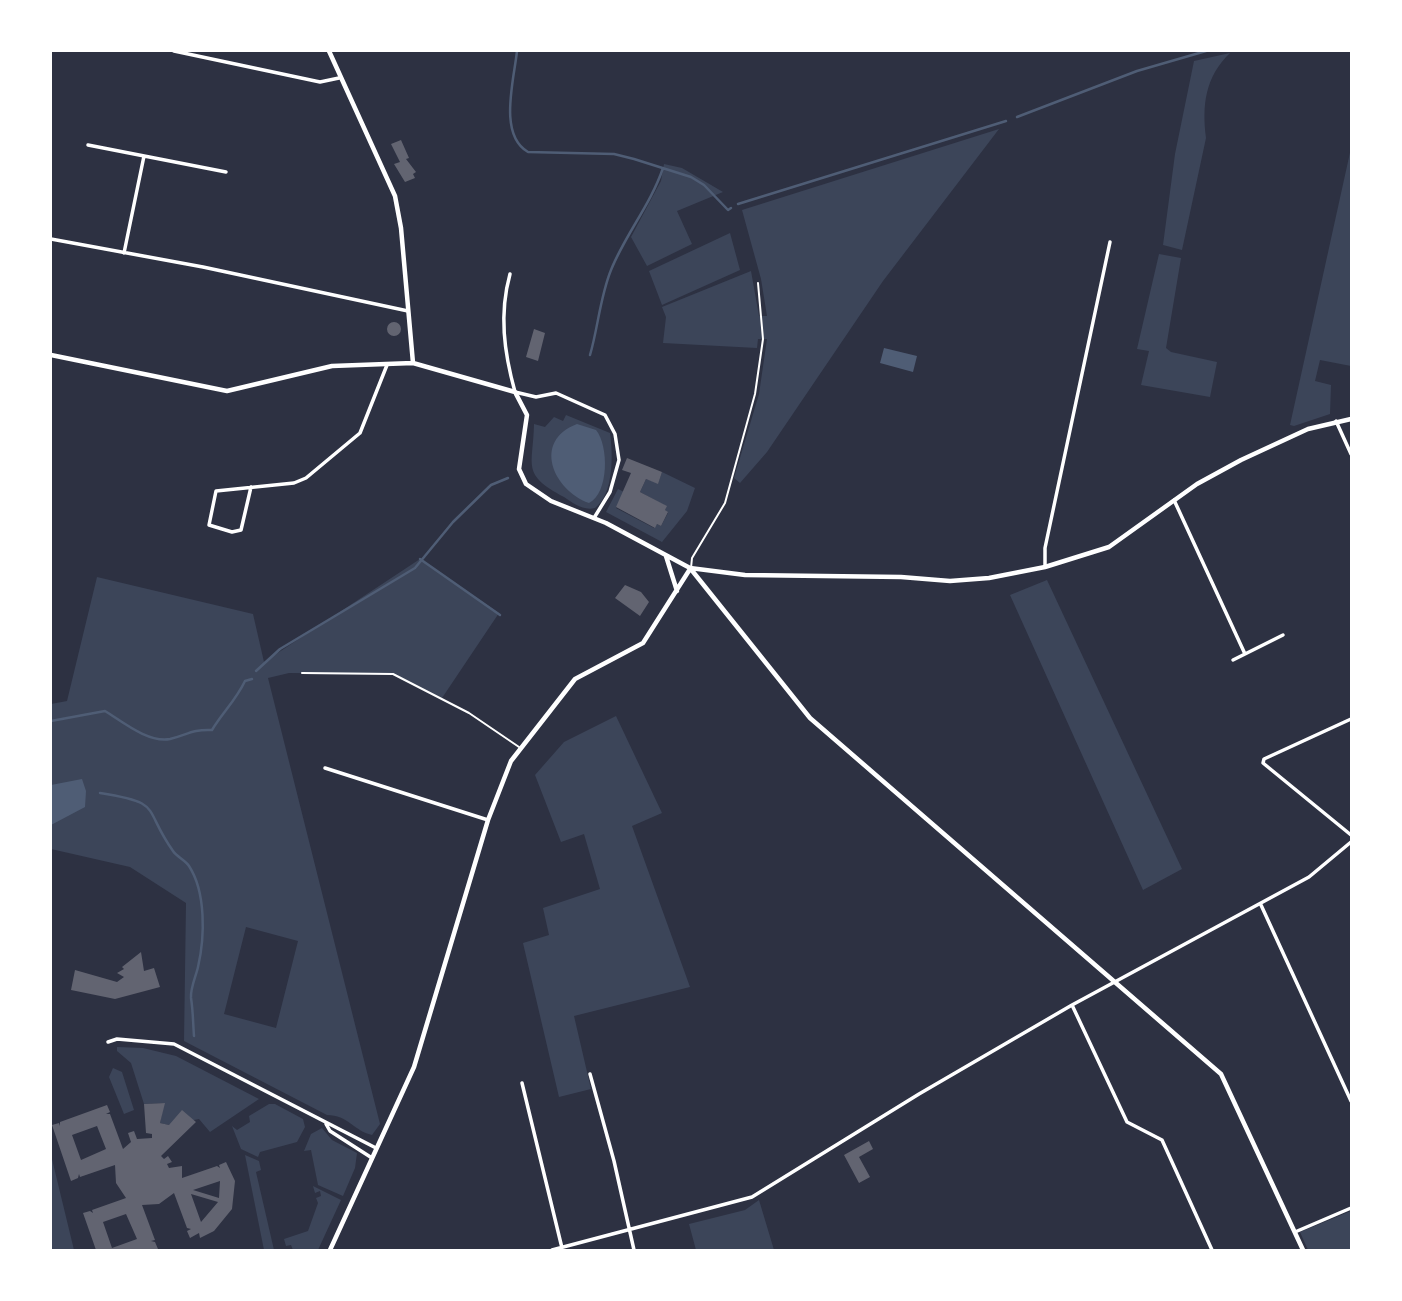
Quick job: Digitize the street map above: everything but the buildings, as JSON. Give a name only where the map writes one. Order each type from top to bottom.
[{"type":"street","points":[[174,51],[320,82],[340,78]]},
{"type":"street","points":[[330,51],[395,196],[400,214],[413,363]]},
{"type":"street","points":[[88,145],[226,172]]},
{"type":"street","points":[[124,253],[144,156]]},
{"type":"street","points":[[51,239],[408,311]]},
{"type":"street","points":[[1045,567],[1045,548],[1110,242]]},
{"type":"street","points":[[510,274],[503,326],[505,349],[515,392],[527,415],[519,469],[521,479],[551,501],[594,519],[691,568],[745,575],[950,580],[989,578],[1045,567],[1109,547],[1174,500],[1241,460],[1308,429],[1351,419]]},
{"type":"street","points":[[51,355],[227,391],[332,366],[413,363],[536,397],[556,393],[605,415],[615,434],[619,455],[615,480],[594,519]]},
{"type":"street","points":[[251,487],[241,530],[232,532],[209,525],[216,491],[300,481],[356,439],[384,378],[387,365]]},
{"type":"street","points":[[1336,421],[1351,454]]},
{"type":"street","points":[[1174,500],[1245,654]]},
{"type":"street","points":[[666,554],[678,592]]},
{"type":"street","points":[[330,1250],[414,1067],[501,780],[521,748],[575,678],[643,643],[691,568]]},
{"type":"street","points":[[691,568],[810,718],[1221,1074],[1303,1250]]},
{"type":"street","points":[[1233,660],[1283,635]]},
{"type":"street","points":[[1351,719],[1264,759],[1263,763],[1351,835]]},
{"type":"street","points":[[326,768],[488,820]]},
{"type":"street","points":[[552,1250],[752,1197],[919,1094],[1072,1005],[1309,877],[1351,842]]},
{"type":"street","points":[[1261,905],[1351,1101]]},
{"type":"street","points":[[1072,1005],[1127,1122],[1162,1140],[1212,1250]]},
{"type":"street","points":[[108,1042],[117,1040],[174,1044],[376,1148]]},
{"type":"street","points":[[590,1074],[634,1250]]},
{"type":"street","points":[[522,1083],[562,1248]]},
{"type":"street","points":[[326,1124],[330,1131],[372,1158]]},
{"type":"street","points":[[1294,1232],[1351,1208]]},
{"type":"lane","points":[[691,568],[692,558],[725,503],[755,394],[763,331],[758,283]]},
{"type":"lane","points":[[302,673],[393,674],[469,713],[521,748]]},
{"type":"shaded area","points":[[1230,53],[1215,72],[1207,92],[1206,138],[1182,250],[1163,245],[1175,154],[1194,61]]},
{"type":"shaded area","points":[[999,129],[883,281],[767,452],[740,483],[734,478],[759,394],[767,339],[758,339],[757,348],[663,343],[666,317],[662,307],[751,271],[759,316],[767,316],[761,279],[742,210]]},
{"type":"shaded area","points":[[1351,148],[1351,366],[1320,360],[1315,381],[1331,385],[1330,414],[1294,426],[1290,425]]},
{"type":"shaded area","points":[[664,164],[682,168],[723,192],[677,211],[692,244],[647,266],[631,237],[661,181]]},
{"type":"shaded area","points":[[730,233],[740,270],[662,305],[649,271]]},
{"type":"shaded area","points":[[1159,254],[1181,258],[1166,348],[1171,352],[1217,362],[1210,397],[1141,385],[1149,351],[1137,349]]},
{"type":"shaded area","points":[[884,348],[917,356],[913,372],[880,363]]},
{"type":"shaded area","points":[[566,415],[610,433],[612,462],[609,484],[601,502],[595,508],[578,506],[550,489],[535,475],[532,468],[534,424],[545,427],[554,417],[563,421]]},
{"type":"shaded area","points":[[577,424],[596,430],[605,457],[600,490],[596,498],[589,503],[566,488],[553,465],[555,442],[563,432]]},
{"type":"shaded area","points":[[662,472],[695,488],[687,511],[662,542],[606,512],[618,489],[624,492],[616,508],[654,528],[657,524],[661,526],[668,513],[666,506],[640,492],[646,479],[658,483]]},
{"type":"shaded area","points":[[420,559],[499,613],[442,698],[393,674],[289,673],[268,678],[380,1124],[372,1135],[346,1120],[327,1115],[184,1041],[186,903],[130,867],[51,849],[51,704],[67,701],[97,577],[253,614],[264,662]],"holes":[[[246,927],[298,941],[276,1028],[224,1014]]]},
{"type":"shaded area","points":[[1047,580],[1182,869],[1143,890],[1010,595]]},
{"type":"shaded area","points":[[616,716],[662,813],[632,826],[690,987],[574,1016],[591,1089],[559,1097],[523,943],[549,935],[543,908],[600,889],[584,834],[561,842],[535,775],[564,742]]},
{"type":"shaded area","points":[[82,779],[86,791],[85,807],[51,825],[51,785]]},
{"type":"shaded area","points":[[117,1047],[143,1048],[176,1056],[259,1099],[210,1132],[199,1119],[169,1125],[160,1123],[164,1103],[144,1104],[131,1063],[117,1051]]},
{"type":"shaded area","points":[[113,1068],[122,1072],[134,1110],[124,1114],[109,1077]]},
{"type":"shaded area","points":[[269,1104],[275,1104],[303,1119],[305,1127],[297,1142],[260,1152],[258,1157],[241,1149],[232,1126],[237,1130],[250,1122],[249,1116]]},
{"type":"shaded area","points":[[322,1128],[332,1140],[357,1153],[355,1168],[343,1196],[318,1185],[311,1150],[304,1151],[311,1134]]},
{"type":"shaded area","points":[[51,1155],[74,1250],[51,1250]]},
{"type":"shaded area","points":[[245,1155],[259,1161],[261,1170],[256,1172],[274,1250],[264,1250]]},
{"type":"shaded area","points":[[313,1186],[341,1200],[318,1250],[293,1250],[291,1245],[286,1246],[284,1239],[308,1231],[318,1203],[316,1198],[321,1196],[320,1191],[315,1193]]},
{"type":"shaded area","points":[[759,1200],[774,1250],[696,1250],[689,1224],[745,1210]]},
{"type":"shaded area","points":[[1351,1211],[1351,1250],[1308,1250],[1300,1232]]},
{"type":"waterway","points":[[517,51],[511,91],[511,120],[513,133],[519,144],[528,152],[614,154],[634,159],[691,177],[704,185],[728,210],[731,208]]},
{"type":"waterway","points":[[1017,117],[1137,71],[1206,51]]},
{"type":"waterway","points":[[738,204],[1006,121]]},
{"type":"waterway","points":[[590,355],[611,270],[663,168]]},
{"type":"waterway","points":[[256,671],[280,649],[415,568],[453,522],[491,485],[508,478]]},
{"type":"waterway","points":[[420,559],[500,615]]},
{"type":"waterway","points":[[51,721],[105,711],[145,735],[170,739],[194,731],[212,730],[245,681],[252,679]]},
{"type":"waterway","points":[[100,793],[134,800],[149,809],[173,851],[187,864],[195,877],[201,901],[203,929],[191,994],[194,1036]]}]
